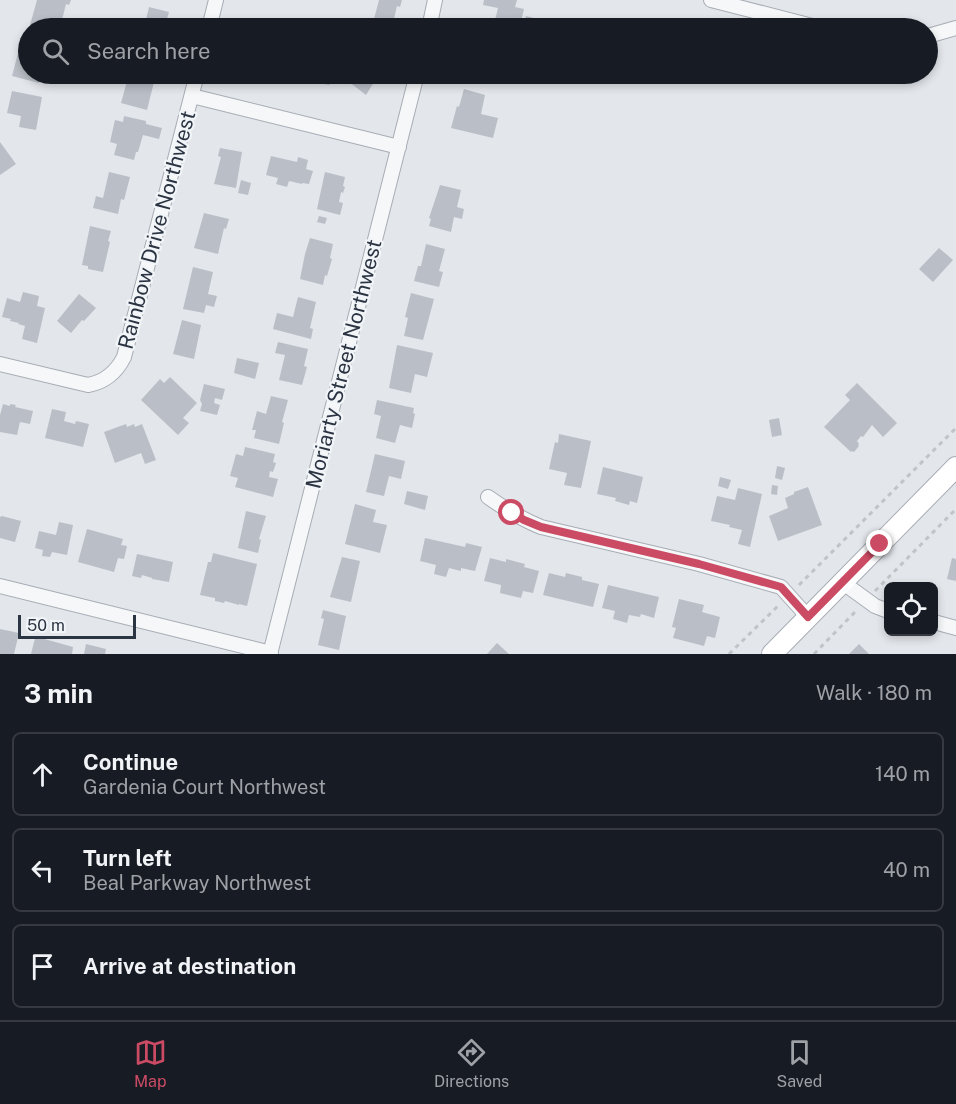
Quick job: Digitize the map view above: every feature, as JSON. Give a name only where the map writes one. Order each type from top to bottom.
[{"type":"main road","points":[[772,654],[954,473]]},
{"type":"street","points":[[212,18],[216,0]]},
{"type":"street","points":[[431,18],[435,0]]},
{"type":"street","points":[[711,0],[781,18]]},
{"type":"street","points":[[938,33],[956,28]]},
{"type":"street","name":"Rainbow Drive Northwest","points":[[0,364],[88,385],[112,375],[120,366],[195,84]]},
{"type":"street","name":"Moriarty Street Northwest","points":[[271,653],[415,84]]},
{"type":"street","points":[[192,96],[399,147]]},
{"type":"street","points":[[488,497],[524,520],[541,527],[699,564],[781,587],[808,617]]},
{"type":"street","points":[[842,582],[875,606],[884,609]]},
{"type":"street","points":[[0,586],[271,653]]},
{"type":"street","points":[[938,623],[956,628]]},
{"type":"path","points":[[729,654],[956,428]]},
{"type":"path","points":[[814,654],[956,509]]},
{"type":"building","points":[[37,0],[71,0],[69,5],[66,4],[62,18],[32,18]]},
{"type":"building","points":[[379,0],[402,0],[400,7],[397,6],[394,18],[374,18]]},
{"type":"building","points":[[484,0],[517,0],[515,7],[524,9],[522,18],[496,18],[498,8],[483,5]]},
{"type":"building","points":[[149,7],[169,12],[167,18],[146,18]]},
{"type":"building","points":[[18,53],[18,78],[12,76]]},
{"type":"building","points":[[126,84],[154,84],[147,110],[121,103]]},
{"type":"building","points":[[352,84],[373,84],[366,95]]},
{"type":"building","points":[[464,89],[485,95],[481,114],[498,118],[493,138],[451,128]]},
{"type":"building","points":[[12,91],[42,97],[36,130],[19,127],[21,116],[7,113]]},
{"type":"building","points":[[124,116],[146,121],[146,124],[162,128],[159,139],[143,135],[134,160],[114,155],[117,144],[110,142],[115,120],[123,122]]},
{"type":"building","points":[[0,142],[16,164],[0,175]]},
{"type":"building","points":[[220,148],[242,152],[236,188],[214,184],[221,157],[218,156]]},
{"type":"building","points":[[271,156],[297,162],[298,157],[308,160],[306,169],[313,171],[309,184],[289,181],[287,187],[276,184],[278,178],[266,175]]},
{"type":"building","points":[[109,172],[130,177],[118,214],[93,208],[96,196],[103,198]]},
{"type":"building","points":[[325,172],[345,177],[343,186],[345,187],[343,193],[341,192],[339,202],[343,203],[340,215],[317,209]]},
{"type":"building","points":[[241,180],[251,183],[248,195],[238,193]]},
{"type":"building","points":[[440,185],[461,190],[457,207],[464,209],[462,219],[454,217],[451,232],[429,226],[431,219],[429,218]]},
{"type":"building","points":[[204,213],[229,219],[226,229],[224,228],[218,254],[194,248]]},
{"type":"building","points":[[319,216],[327,218],[325,224],[317,222]]},
{"type":"building","points":[[90,226],[111,231],[103,272],[88,269],[88,266],[82,265]]},
{"type":"building","points":[[310,238],[333,244],[330,258],[332,259],[323,285],[300,279]]},
{"type":"building","points":[[426,244],[445,249],[439,271],[443,272],[439,287],[414,281],[418,266],[421,266]]},
{"type":"building","points":[[939,248],[953,260],[933,282],[919,269]]},
{"type":"building","points":[[193,267],[213,272],[208,294],[217,296],[214,307],[206,305],[204,313],[183,309]]},
{"type":"building","points":[[23,292],[39,296],[37,306],[45,308],[37,343],[22,339],[25,326],[2,317],[7,298],[20,302]]},
{"type":"building","points":[[411,293],[434,299],[423,340],[404,336],[408,318],[405,317]]},
{"type":"building","points":[[79,294],[96,308],[71,333],[57,321]]},
{"type":"building","points":[[298,297],[316,302],[310,328],[313,329],[311,339],[273,329],[277,313],[293,317]]},
{"type":"building","points":[[182,320],[201,325],[194,359],[173,354]]},
{"type":"building","points":[[278,342],[308,349],[304,366],[307,367],[302,385],[279,380],[285,355],[275,353]]},
{"type":"building","points":[[397,345],[433,353],[427,377],[415,374],[411,393],[389,388]]},
{"type":"building","points":[[237,358],[259,363],[255,379],[234,373]]},
{"type":"building","points":[[170,377],[197,403],[183,418],[189,423],[178,435],[141,400],[160,379],[164,383]]},
{"type":"building","points":[[857,383],[897,423],[883,437],[872,425],[857,441],[859,446],[851,452],[824,427],[850,400],[845,395]]},
{"type":"building","points":[[204,384],[225,389],[222,400],[215,398],[214,403],[220,405],[217,415],[200,411]]},
{"type":"building","points":[[271,396],[288,400],[279,444],[254,438],[256,430],[252,430],[257,411],[266,414]]},
{"type":"building","points":[[377,400],[414,408],[412,428],[400,425],[395,443],[376,438],[381,416],[374,414]]},
{"type":"building","points":[[3,404],[16,405],[15,407],[33,411],[30,424],[20,422],[17,435],[0,432],[0,415]]},
{"type":"building","points":[[52,409],[66,412],[64,421],[89,424],[83,447],[45,438]]},
{"type":"building","points":[[779,418],[782,435],[772,437],[769,420]]},
{"type":"building","points":[[126,424],[127,427],[134,424],[135,427],[142,424],[156,460],[145,464],[141,453],[115,463],[104,432]]},
{"type":"building","points":[[559,434],[591,441],[581,488],[564,485],[567,473],[549,469]]},
{"type":"building","points":[[245,447],[275,454],[273,462],[276,463],[269,477],[278,479],[273,497],[235,487],[238,478],[230,476],[236,454],[243,456]]},
{"type":"building","points":[[375,454],[405,461],[401,479],[389,476],[384,496],[366,492]]},
{"type":"building","points":[[777,466],[785,468],[782,480],[775,478]]},
{"type":"building","points":[[603,467],[643,477],[637,503],[630,501],[629,505],[615,501],[616,498],[597,494]]},
{"type":"building","points":[[720,477],[731,480],[728,489],[718,486]]},
{"type":"building","points":[[772,485],[778,486],[777,495],[771,494]]},
{"type":"building","points":[[808,487],[822,525],[778,541],[769,516],[788,508],[785,498]]},
{"type":"building","points":[[738,488],[762,494],[750,547],[738,544],[742,530],[711,521],[717,496],[735,500]]},
{"type":"building","points":[[407,491],[428,496],[425,510],[404,504]]},
{"type":"building","points":[[355,504],[376,510],[373,522],[387,525],[380,553],[345,544]]},
{"type":"building","points":[[246,511],[266,516],[259,539],[261,540],[258,553],[238,548]]},
{"type":"building","points":[[0,517],[21,521],[15,542],[0,538]]},
{"type":"building","points":[[59,522],[73,525],[67,555],[52,552],[50,557],[42,556],[43,550],[35,548],[39,531],[56,535]]},
{"type":"building","points":[[87,529],[123,539],[121,545],[127,546],[124,559],[118,558],[114,572],[78,562]]},
{"type":"building","points":[[425,538],[465,547],[466,543],[482,547],[475,571],[449,568],[446,577],[434,574],[436,565],[420,561]]},
{"type":"building","points":[[213,553],[257,564],[247,606],[215,601],[215,598],[200,595],[208,562],[211,562]]},
{"type":"building","points":[[137,554],[173,562],[169,582],[142,575],[141,578],[132,576]]},
{"type":"building","points":[[342,557],[360,561],[351,602],[330,597]]},
{"type":"building","points":[[490,558],[525,564],[524,567],[539,571],[533,593],[523,591],[521,598],[500,593],[501,585],[484,581]]},
{"type":"building","points":[[952,558],[956,559],[956,581],[947,579]]},
{"type":"building","points":[[549,573],[565,577],[566,573],[599,584],[593,607],[543,595]]},
{"type":"building","points":[[608,585],[659,597],[654,618],[641,614],[640,617],[629,615],[627,623],[613,619],[615,611],[602,608]]},
{"type":"building","points":[[679,599],[704,605],[702,612],[720,617],[715,638],[707,636],[704,646],[673,638],[676,628],[672,627]]},
{"type":"building","points":[[323,610],[346,616],[339,650],[318,645],[324,619],[321,618]]},
{"type":"building","points":[[0,629],[19,633],[14,654],[0,654]]},
{"type":"building","points":[[35,638],[73,647],[72,654],[31,654]]},
{"type":"building","points":[[497,643],[509,654],[487,654]]},
{"type":"building","points":[[86,644],[106,649],[105,654],[84,654]]},
{"type":"building","points":[[859,644],[869,654],[849,654]]},
{"type":"route","points":[[512,513],[541,527],[699,564],[781,587],[808,617],[880,544]]}]
